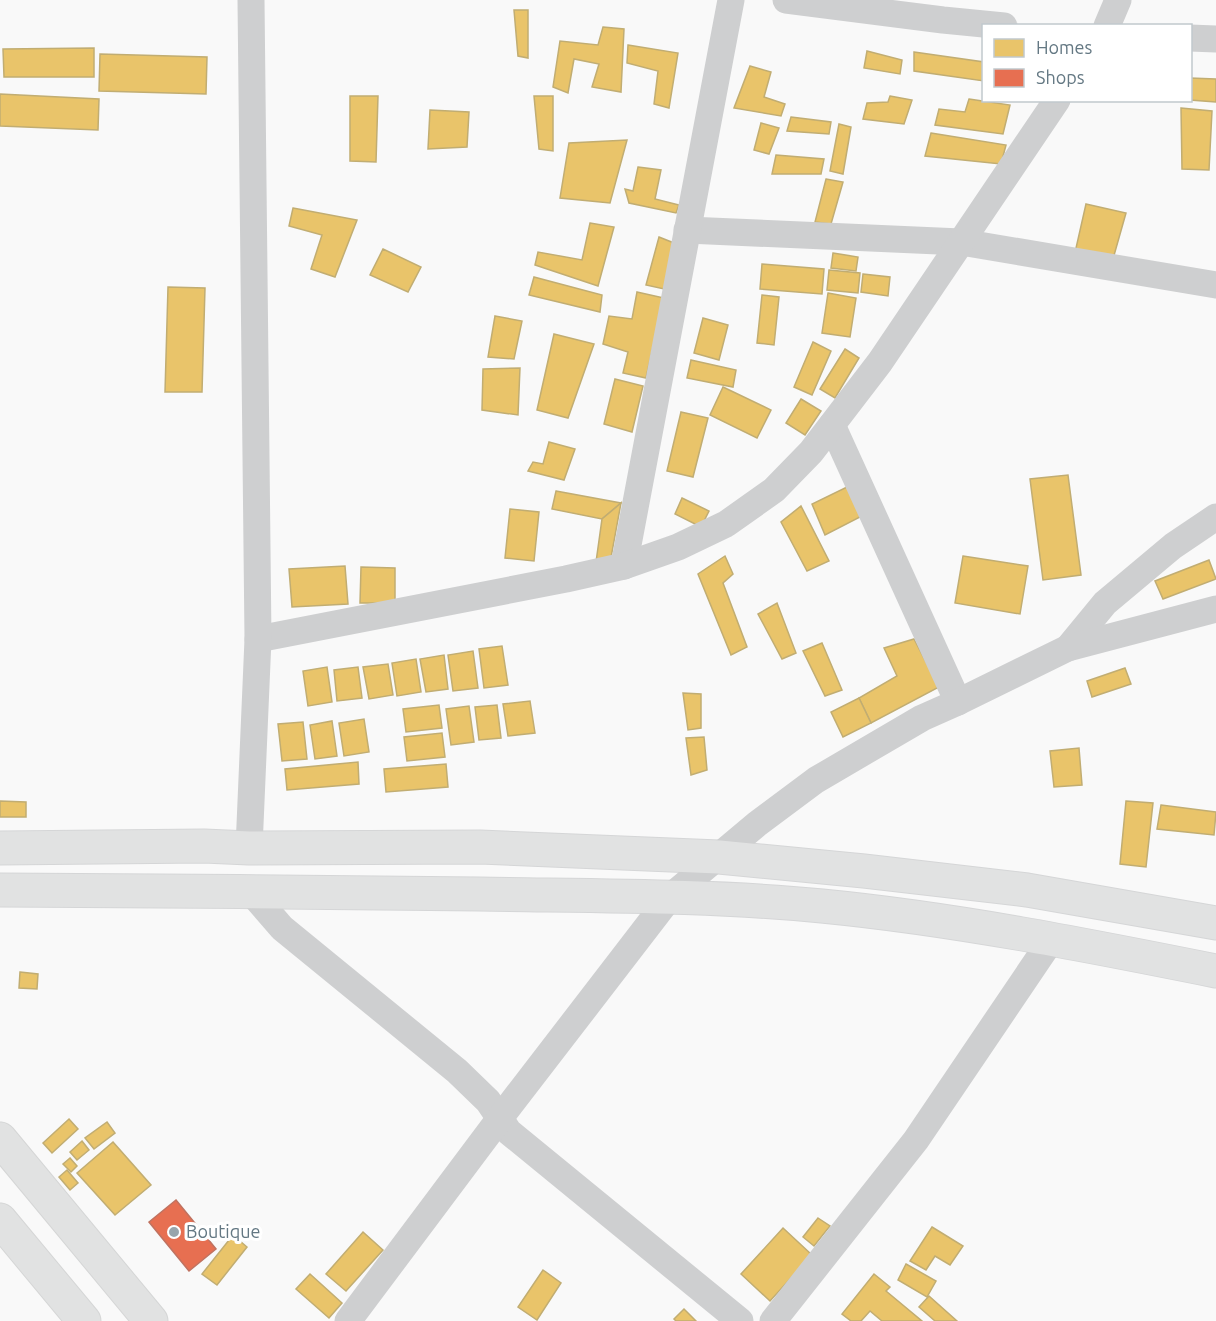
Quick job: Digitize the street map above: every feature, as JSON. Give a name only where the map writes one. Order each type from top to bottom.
[{"type":"main road","points":[[0,848],[480,847],[719,857],[1027,890],[1216,923]]},
{"type":"main road","points":[[0,890],[670,897],[821,906],[947,922],[1052,939],[1216,971]]},
{"type":"main road","points":[[0,1138],[151,1321]]},
{"type":"main road","points":[[0,1220],[84,1321]]},
{"type":"street","points":[[249,848],[258,639],[251,0]]},
{"type":"street","points":[[624,566],[731,0]]},
{"type":"street","points":[[786,0],[984,24]]},
{"type":"street","points":[[1108,24],[1118,0]]},
{"type":"street","points":[[1192,38],[1216,39]]},
{"type":"street","points":[[258,639],[624,566],[678,547],[726,524],[774,490],[812,452],[880,362],[1056,102]]},
{"type":"street","points":[[687,230],[961,242],[1216,285]]},
{"type":"street","points":[[832,424],[958,702]]},
{"type":"street","points":[[1068,648],[1106,603],[1173,546],[1216,517]]},
{"type":"street","points":[[348,1321],[670,897],[757,824],[816,780],[922,718],[1068,648],[1216,609]]},
{"type":"street","points":[[250,891],[282,928],[457,1071],[488,1101],[509,1132],[740,1321]]},
{"type":"street","points":[[773,1321],[916,1140],[1052,939]]},
{"type":"building: Homes","points":[[514,10],[528,10],[528,58],[518,56]]},
{"type":"building: Homes","points":[[603,27],[624,29],[621,92],[592,87],[599,64],[574,59],[568,93],[553,87],[560,41],[598,45]]},
{"type":"building: Homes","points":[[628,45],[678,53],[669,108],[654,104],[658,71],[627,63]]},
{"type":"building: Homes","points":[[94,48],[94,77],[4,77],[3,49]]},
{"type":"building: Homes","points":[[867,51],[902,60],[900,74],[864,68]]},
{"type":"building: Homes","points":[[914,52],[982,62],[982,81],[914,71]]},
{"type":"building: Homes","points":[[100,54],[207,57],[206,94],[99,91]]},
{"type":"building: Homes","points":[[750,66],[771,72],[764,97],[785,104],[781,116],[734,108]]},
{"type":"building: Homes","points":[[1192,78],[1216,79],[1216,102],[1192,100]]},
{"type":"building: Homes","points":[[0,94],[99,99],[98,130],[0,126]]},
{"type":"building: Homes","points":[[350,96],[378,96],[376,162],[350,161]]},
{"type":"building: Homes","points":[[534,96],[553,96],[553,151],[539,149]]},
{"type":"building: Homes","points":[[890,96],[912,100],[904,124],[863,119],[867,103],[888,102]]},
{"type":"building: Homes","points":[[969,99],[1010,105],[1003,134],[935,125],[939,109],[965,112]]},
{"type":"building: Homes","points":[[1181,108],[1212,111],[1209,170],[1182,169]]},
{"type":"building: Homes","points":[[430,110],[469,112],[467,147],[428,149]]},
{"type":"building: Homes","points":[[791,117],[831,122],[829,134],[787,131]]},
{"type":"building: Homes","points":[[761,123],[779,128],[769,154],[754,150]]},
{"type":"building: Homes","points":[[839,124],[851,127],[843,174],[830,171]]},
{"type":"building: Homes","points":[[931,133],[1006,145],[1001,164],[925,156]]},
{"type":"building: Homes","points":[[627,140],[610,203],[560,198],[569,143]]},
{"type":"building: Homes","points":[[776,155],[824,159],[821,174],[772,174]]},
{"type":"building: Homes","points":[[638,167],[661,170],[655,199],[679,205],[676,213],[629,203],[625,189],[633,191]]},
{"type":"building: Homes","points":[[826,179],[843,182],[831,224],[815,222]]},
{"type":"building: Homes","points":[[1086,204],[1126,213],[1111,266],[1074,257]]},
{"type":"building: Homes","points":[[293,208],[357,220],[335,277],[311,269],[322,235],[289,226]]},
{"type":"building: Homes","points":[[590,223],[614,227],[598,286],[535,265],[538,252],[582,260]]},
{"type":"building: Homes","points":[[659,237],[684,247],[664,289],[646,285]]},
{"type":"building: Homes","points":[[383,249],[421,267],[408,292],[370,275]]},
{"type":"building: Homes","points":[[833,253],[858,257],[856,271],[831,268]]},
{"type":"building: Homes","points":[[762,264],[824,269],[822,294],[760,289]]},
{"type":"building: Homes","points":[[829,270],[860,273],[858,293],[827,290]]},
{"type":"building: Homes","points":[[863,274],[890,277],[888,296],[861,292]]},
{"type":"building: Homes","points":[[534,277],[602,295],[600,312],[529,295]]},
{"type":"building: Homes","points":[[168,287],[205,288],[202,392],[165,392]]},
{"type":"building: Homes","points":[[637,292],[664,298],[646,378],[623,373],[628,352],[603,344],[609,316],[632,319]]},
{"type":"building: Homes","points":[[828,293],[856,298],[850,337],[822,333]]},
{"type":"building: Homes","points":[[762,295],[779,297],[774,345],[757,343]]},
{"type":"building: Homes","points":[[495,316],[522,321],[514,359],[488,357]]},
{"type":"building: Homes","points":[[703,318],[728,325],[719,360],[694,353]]},
{"type":"building: Homes","points":[[554,334],[594,344],[568,418],[537,410]]},
{"type":"building: Homes","points":[[813,342],[831,351],[812,395],[794,387]]},
{"type":"building: Homes","points":[[845,349],[859,358],[835,398],[820,389]]},
{"type":"building: Homes","points":[[691,360],[736,370],[733,387],[687,378]]},
{"type":"building: Homes","points":[[520,368],[518,415],[482,410],[483,369]]},
{"type":"building: Homes","points":[[615,379],[643,386],[632,432],[604,424]]},
{"type":"building: Homes","points":[[723,387],[771,410],[757,438],[710,415]]},
{"type":"building: Homes","points":[[801,399],[821,411],[805,435],[786,423]]},
{"type":"building: Homes","points":[[681,412],[708,418],[693,477],[667,471]]},
{"type":"building: Homes","points":[[549,442],[575,449],[564,480],[528,471],[533,462],[543,464]]},
{"type":"building: Homes","points":[[1068,475],[1081,575],[1043,580],[1030,479]]},
{"type":"building: Homes","points":[[847,487],[862,516],[825,535],[812,504]]},
{"type":"building: Homes","points":[[556,491],[621,503],[602,519],[552,509]]},
{"type":"building: Homes","points":[[682,498],[709,511],[701,527],[675,514]]},
{"type":"building: Homes","points":[[621,503],[610,563],[596,562],[602,519]]},
{"type":"building: Homes","points":[[801,506],[829,561],[807,571],[781,522]]},
{"type":"building: Homes","points":[[510,509],[539,512],[534,561],[505,558]]},
{"type":"building: Homes","points":[[725,556],[733,574],[723,583],[747,647],[731,655],[698,574]]},
{"type":"building: Homes","points":[[963,556],[1028,566],[1020,614],[955,603]]},
{"type":"building: Homes","points":[[1209,560],[1216,579],[1163,599],[1155,581]]},
{"type":"building: Homes","points":[[345,566],[348,604],[292,607],[289,569]]},
{"type":"building: Homes","points":[[361,567],[395,568],[395,603],[360,603]]},
{"type":"building: Homes","points":[[777,603],[796,653],[782,659],[758,614]]},
{"type":"building: Homes","points":[[914,639],[939,687],[871,723],[859,698],[897,676],[884,648]]},
{"type":"building: Homes","points":[[822,643],[842,690],[825,696],[803,651]]},
{"type":"building: Homes","points":[[502,646],[508,685],[484,688],[479,649]]},
{"type":"building: Homes","points":[[473,651],[478,688],[453,691],[448,655]]},
{"type":"building: Homes","points":[[444,655],[448,689],[426,692],[420,659]]},
{"type":"building: Homes","points":[[416,659],[421,692],[397,696],[392,663]]},
{"type":"building: Homes","points":[[388,664],[393,695],[369,699],[363,667]]},
{"type":"building: Homes","points":[[327,667],[332,702],[308,706],[303,671]]},
{"type":"building: Homes","points":[[358,667],[362,698],[337,701],[334,670]]},
{"type":"building: Homes","points":[[1125,668],[1131,684],[1092,697],[1087,681]]},
{"type":"building: Homes","points":[[683,693],[701,694],[701,728],[688,730]]},
{"type":"building: Homes","points":[[859,698],[871,723],[843,737],[831,712]]},
{"type":"building: Homes","points":[[530,701],[535,733],[508,736],[503,704]]},
{"type":"building: Homes","points":[[439,705],[442,728],[406,732],[403,709]]},
{"type":"building: Homes","points":[[497,705],[501,738],[479,740],[475,707]]},
{"type":"building: Homes","points":[[469,706],[474,742],[451,745],[446,709]]},
{"type":"building: Homes","points":[[364,719],[369,752],[344,756],[339,723]]},
{"type":"building: Homes","points":[[332,721],[337,756],[315,759],[310,725]]},
{"type":"building: Homes","points":[[303,722],[307,759],[282,761],[278,724]]},
{"type":"building: Homes","points":[[442,733],[445,757],[407,761],[404,737]]},
{"type":"building: Homes","points":[[704,737],[707,770],[691,775],[686,738]]},
{"type":"building: Homes","points":[[1079,748],[1082,785],[1054,787],[1050,751]]},
{"type":"building: Homes","points":[[358,762],[359,784],[287,790],[285,769]]},
{"type":"building: Homes","points":[[446,764],[448,787],[386,792],[384,769]]},
{"type":"building: Homes","points":[[0,801],[26,802],[26,817],[0,817]]},
{"type":"building: Homes","points":[[1126,801],[1153,803],[1146,867],[1120,864]]},
{"type":"building: Homes","points":[[1161,805],[1216,812],[1214,835],[1157,829]]},
{"type":"building: Homes","points":[[20,972],[38,974],[37,989],[19,988]]},
{"type":"building: Homes","points":[[69,1119],[78,1129],[52,1153],[43,1143]]},
{"type":"building: Homes","points":[[107,1122],[115,1133],[94,1149],[85,1138]]},
{"type":"building: Homes","points":[[82,1141],[89,1150],[77,1160],[70,1152]]},
{"type":"building: Homes","points":[[113,1142],[151,1185],[115,1215],[77,1173]]},
{"type":"building: Homes","points":[[70,1158],[77,1166],[71,1172],[63,1164]]},
{"type":"building: Homes","points":[[67,1170],[78,1183],[70,1190],[59,1177]]},
{"type":"building: Homes","points":[[818,1218],[830,1226],[814,1246],[803,1237]]},
{"type":"building: Homes","points":[[932,1227],[963,1246],[950,1265],[935,1256],[926,1270],[910,1261]]},
{"type":"building: Homes","points":[[783,1228],[812,1255],[770,1301],[741,1274]]},
{"type":"building: Homes","points":[[363,1232],[383,1250],[346,1291],[326,1274]]},
{"type":"building: Homes","points":[[233,1235],[247,1247],[217,1285],[202,1274]]},
{"type":"building: Homes","points":[[906,1264],[936,1281],[927,1297],[898,1280]]},
{"type":"building: Homes","points":[[543,1270],[561,1283],[537,1320],[518,1307]]},
{"type":"building: Homes","points":[[310,1274],[342,1303],[329,1318],[296,1289]]},
{"type":"building: Homes","points":[[874,1274],[890,1287],[886,1291],[922,1321],[882,1321],[870,1311],[861,1321],[851,1321],[842,1314]]},
{"type":"building: Homes","points":[[929,1296],[957,1321],[935,1321],[919,1307]]},
{"type":"building: Homes","points":[[684,1309],[696,1321],[676,1321],[674,1319]]},
{"type":"building: Shops","points":[[176,1200],[216,1249],[189,1271],[149,1222]]},
{"type":"place","name":"Boutique","points":[[174,1232]]}]
